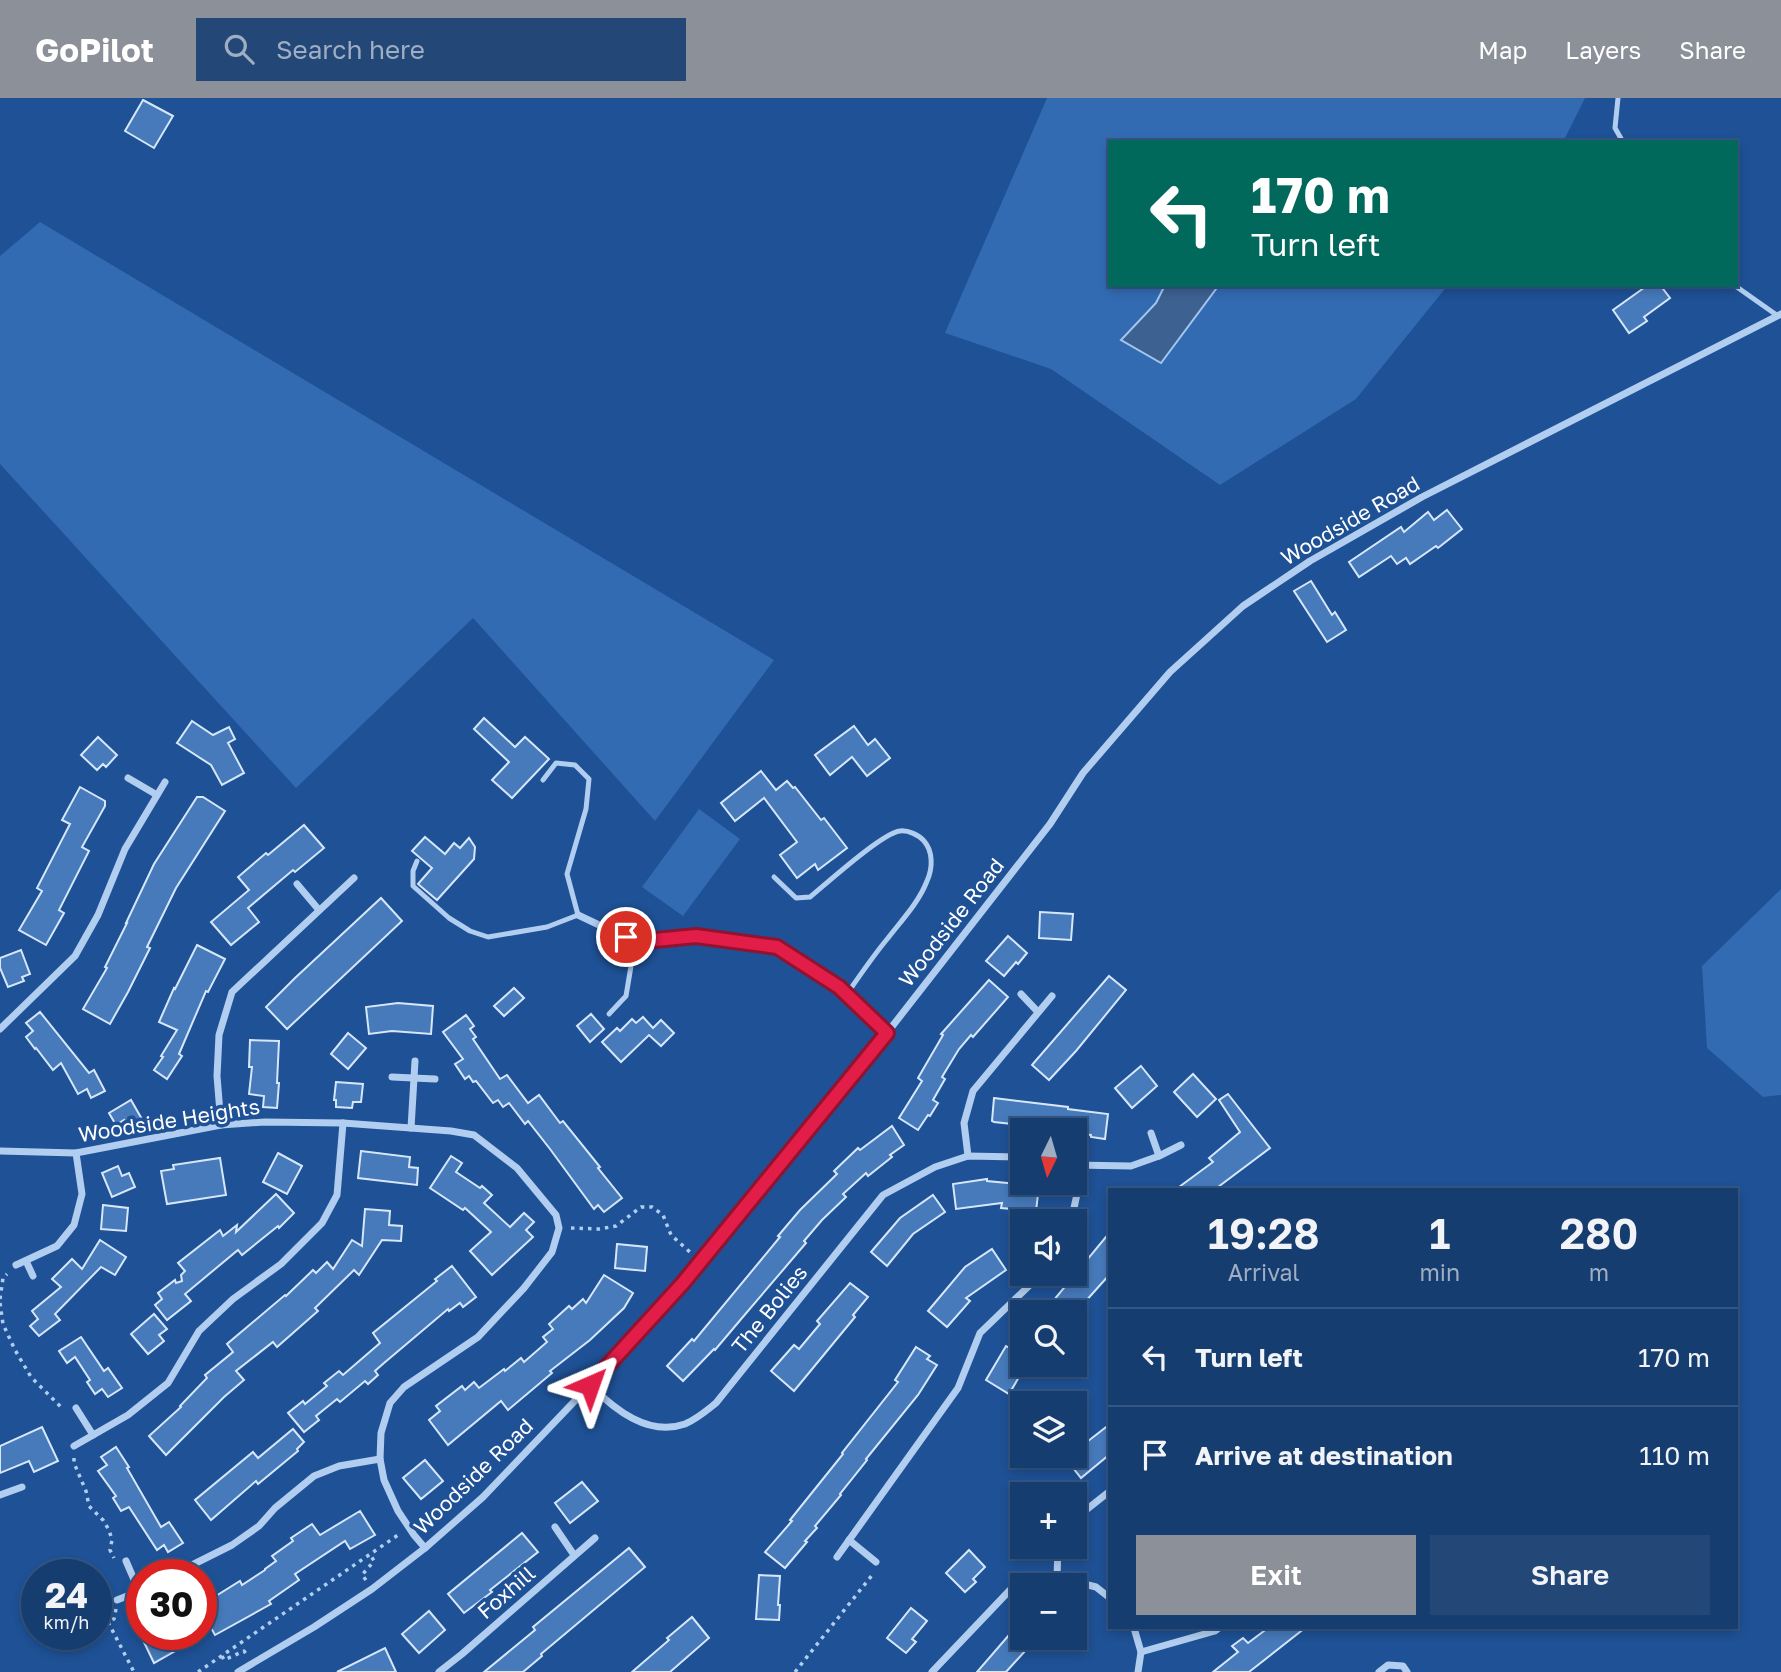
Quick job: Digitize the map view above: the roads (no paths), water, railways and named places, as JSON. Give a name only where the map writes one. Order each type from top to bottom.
[{"type":"street","name":"Woodside Road","points":[[238,1672],[372,1589],[425,1548],[482,1497],[590,1385],[683,1283],[887,1033],[1050,824],[1083,773],[1170,672],[1243,606],[1310,561],[1422,497],[1779,315]]},
{"type":"street","points":[[128,778],[157,795]]},
{"type":"street","points":[[0,1029],[75,956],[98,915],[125,849],[165,782]]},
{"type":"street","points":[[221,1125],[217,1076],[219,1035],[232,992],[354,878]]},
{"type":"street","points":[[297,884],[320,909]]},
{"type":"street","points":[[578,915],[635,942],[696,936],[777,947],[839,987],[887,1033]]},
{"type":"street","points":[[1021,994],[1038,1012]]},
{"type":"street","points":[[968,1156],[964,1124],[974,1091],[1052,996]]},
{"type":"street","points":[[411,1128],[415,1061]]},
{"type":"street","points":[[392,1077],[435,1079]]},
{"type":"street","points":[[74,1446],[128,1415],[168,1383],[199,1331],[233,1298],[281,1264],[322,1223],[337,1195],[343,1122]]},
{"type":"street","name":"Woodside Heights","points":[[0,1151],[76,1153],[221,1125],[343,1122],[474,1135],[517,1168],[556,1215],[559,1228],[552,1252],[524,1288],[478,1338],[404,1387],[390,1403],[381,1433],[380,1458]]},
{"type":"street","points":[[1151,1133],[1159,1156]]},
{"type":"street","points":[[1087,1166],[1131,1167],[1181,1145]]},
{"type":"street","points":[[16,1265],[57,1245],[74,1225],[82,1194],[76,1153]]},
{"type":"street","name":"The Bolies","points":[[590,1385],[633,1420],[662,1428],[683,1424],[701,1416],[716,1403],[883,1195],[934,1167],[968,1156],[1010,1157]]},
{"type":"street","points":[[26,1261],[33,1276]]},
{"type":"street","points":[[837,1557],[958,1388],[980,1333],[1029,1286]]},
{"type":"street","points":[[76,1408],[93,1435]]},
{"type":"street","points":[[204,1559],[232,1545],[259,1526],[275,1508],[314,1476],[339,1466],[380,1458],[384,1480],[398,1510],[425,1548]]},
{"type":"street","points":[[0,1495],[22,1487]]},
{"type":"street","points":[[1087,1509],[1108,1493]]},
{"type":"street","points":[[555,1527],[575,1555]]},
{"type":"street","name":"Foxhill","points":[[439,1672],[595,1538]]},
{"type":"street","points":[[849,1540],[876,1562]]},
{"type":"street","points":[[1087,1585],[1096,1587],[1108,1596]]},
{"type":"street","points":[[932,1672],[1010,1590]]},
{"type":"street","points":[[117,1600],[126,1596]]},
{"type":"street","points":[[1133,1629],[1140,1652],[1138,1672]]},
{"type":"street","points":[[1140,1652],[1218,1629]]},
{"type":"street","points":[[1379,1672],[1388,1665],[1403,1666],[1407,1672]]},
{"type":"lane","points":[[1618,98],[1615,128],[1622,140]]},
{"type":"lane","points":[[1737,287],[1779,315]]},
{"type":"lane","points":[[417,861],[413,871],[413,886],[437,909],[470,931],[488,937],[547,928],[578,915],[567,874],[586,809],[589,779],[575,765],[556,763],[543,780]]},
{"type":"lane","points":[[774,877],[796,898],[810,897],[880,839],[899,831],[921,837],[930,848],[928,880],[911,908],[847,994]]},
{"type":"lane","points":[[608,1014],[626,996],[635,942]]}]
